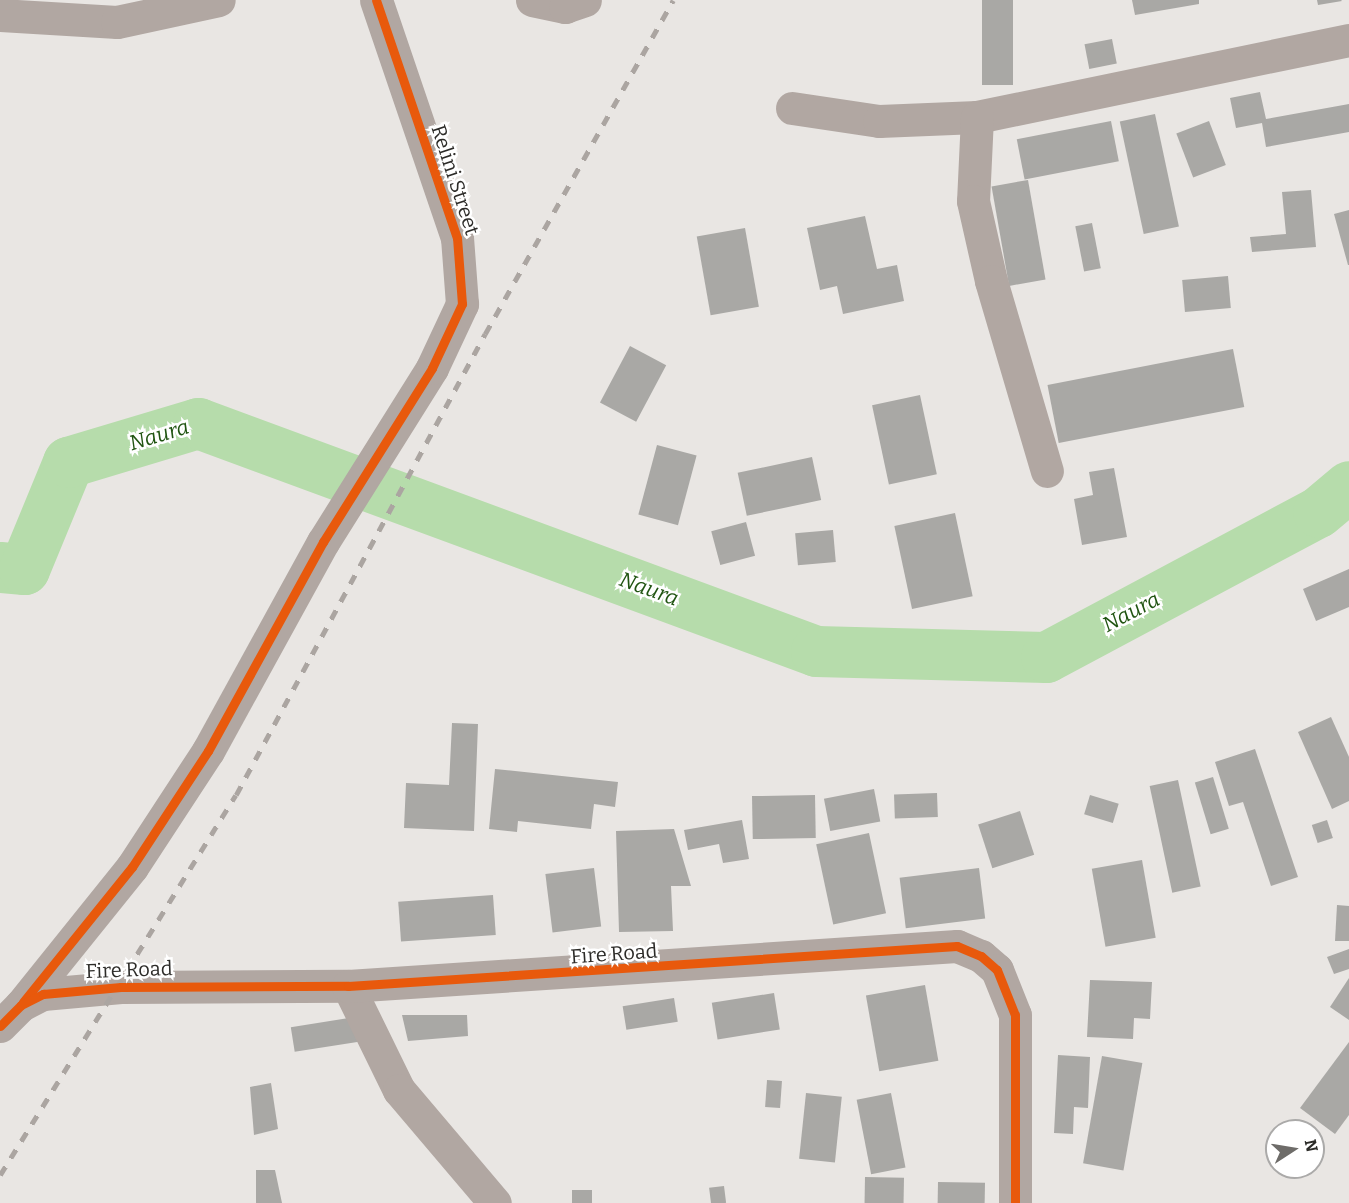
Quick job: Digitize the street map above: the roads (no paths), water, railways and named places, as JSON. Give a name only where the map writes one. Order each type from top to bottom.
[{"type":"street","points":[[0,15],[117,22],[219,0]]},
{"type":"street","name":"Relini Street","points":[[10,1015],[132,867],[176,802],[234,706],[318,552],[357,493],[451,333],[462,304],[462,275],[457,238],[376,0]]},
{"type":"street","points":[[532,0],[565,7],[585,0]]},
{"type":"street","points":[[792,108],[879,121],[977,117],[1349,40]]},
{"type":"street","points":[[977,117],[973,201],[991,281],[1047,471]]},
{"type":"street","name":"Fire Road","points":[[10,1015],[43,994],[121,987],[348,986],[670,969],[867,949],[957,946],[981,956],[997,970],[1015,1015],[1015,1203]]},
{"type":"street","points":[[348,986],[399,1090],[495,1203]]},
{"type":"waterway","name":"Naura","points":[[0,567],[24,569],[68,462],[198,423],[816,651],[1046,657],[1318,512],[1349,486]]},
{"type":"railway","points":[[0,1175],[236,795],[485,334],[673,0]]}]
